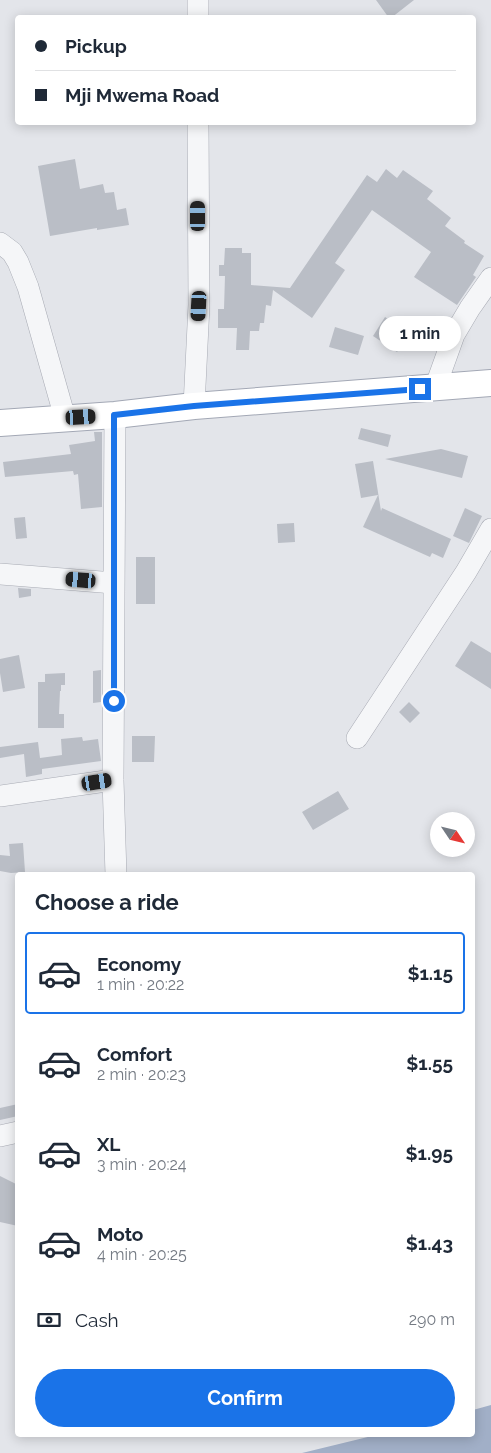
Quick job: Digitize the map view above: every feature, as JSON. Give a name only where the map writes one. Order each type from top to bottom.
[{"type":"main road","points":[[0,423],[491,383]]},
{"type":"street","points":[[198,0],[198,15]]},
{"type":"street","points":[[194,406],[199,306],[198,125]]},
{"type":"street","points":[[0,243],[12,252],[28,287],[64,418]]},
{"type":"street","points":[[435,388],[444,358],[454,335],[491,278]]},
{"type":"street","points":[[114,415],[113,780],[116,872]]},
{"type":"street","points":[[357,738],[446,603],[491,529]]},
{"type":"street","points":[[0,574],[114,583]]},
{"type":"street","points":[[0,796],[113,780]]},
{"type":"street","points":[[0,1136],[15,1133]]},
{"type":"water","points":[[491,1405],[491,1453],[302,1453],[368,1437],[475,1437],[475,1409]]},
{"type":"building","points":[[376,0],[414,0],[395,15],[387,15]]},
{"type":"building","points":[[75,159],[80,189],[103,184],[105,193],[114,192],[117,210],[126,208],[129,225],[50,236],[38,166]]},
{"type":"building","points":[[386,169],[397,178],[403,170],[433,191],[427,199],[451,218],[445,226],[465,241],[464,243],[484,256],[473,275],[476,277],[457,305],[414,277],[431,252],[372,210],[335,263],[345,270],[312,318],[273,290],[271,306],[266,305],[264,323],[260,323],[259,331],[250,331],[249,350],[236,350],[237,328],[218,328],[218,309],[224,309],[225,276],[219,276],[219,265],[224,265],[225,248],[242,248],[242,253],[251,253],[251,285],[290,288],[367,175],[377,182]]},
{"type":"building","points":[[385,317],[410,333],[397,352],[373,336]]},
{"type":"building","points":[[335,327],[364,336],[358,355],[329,347]]},
{"type":"building","points":[[361,428],[391,435],[388,447],[358,439]]},
{"type":"building","points":[[94,432],[102,432],[102,507],[81,509],[78,474],[74,475],[73,471],[5,477],[3,462],[71,454],[69,445],[95,441]]},
{"type":"building","points":[[441,449],[468,456],[462,478],[385,459]]},
{"type":"building","points":[[373,461],[381,511],[382,508],[451,539],[443,558],[432,553],[430,557],[363,527],[378,495],[361,498],[355,464]]},
{"type":"building","points":[[465,508],[482,516],[469,543],[453,536]]},
{"type":"building","points":[[25,517],[27,538],[16,539],[14,518]]},
{"type":"building","points":[[294,523],[295,542],[278,543],[277,524]]},
{"type":"building","points":[[136,557],[155,557],[155,604],[136,604]]},
{"type":"building","points":[[18,588],[31,589],[31,596],[19,598]]},
{"type":"building","points":[[471,641],[491,653],[491,689],[455,666]]},
{"type":"building","points":[[19,655],[25,688],[3,692],[0,659]]},
{"type":"building","points":[[101,670],[101,702],[93,703],[93,671]]},
{"type":"building","points":[[65,673],[65,685],[61,685],[60,691],[59,714],[64,714],[64,728],[38,728],[38,682],[45,682],[45,674]]},
{"type":"building","points":[[409,702],[420,713],[410,723],[399,712]]},
{"type":"building","points":[[132,736],[155,736],[154,762],[132,762]]},
{"type":"building","points":[[82,737],[83,741],[98,739],[101,761],[42,769],[42,774],[26,777],[24,754],[0,758],[0,747],[38,742],[40,758],[62,755],[61,739]]},
{"type":"building","points":[[338,791],[349,809],[313,830],[302,812]]},
{"type":"building","points":[[23,843],[25,872],[11,873],[0,871],[0,855],[10,856],[9,844]]},
{"type":"building","points":[[15,1105],[15,1117],[0,1120],[0,1108]]},
{"type":"building","points":[[0,1176],[15,1184],[15,1225],[0,1222]]},
{"type":"route","points":[[114,701],[114,415],[194,406],[420,389]]}]
